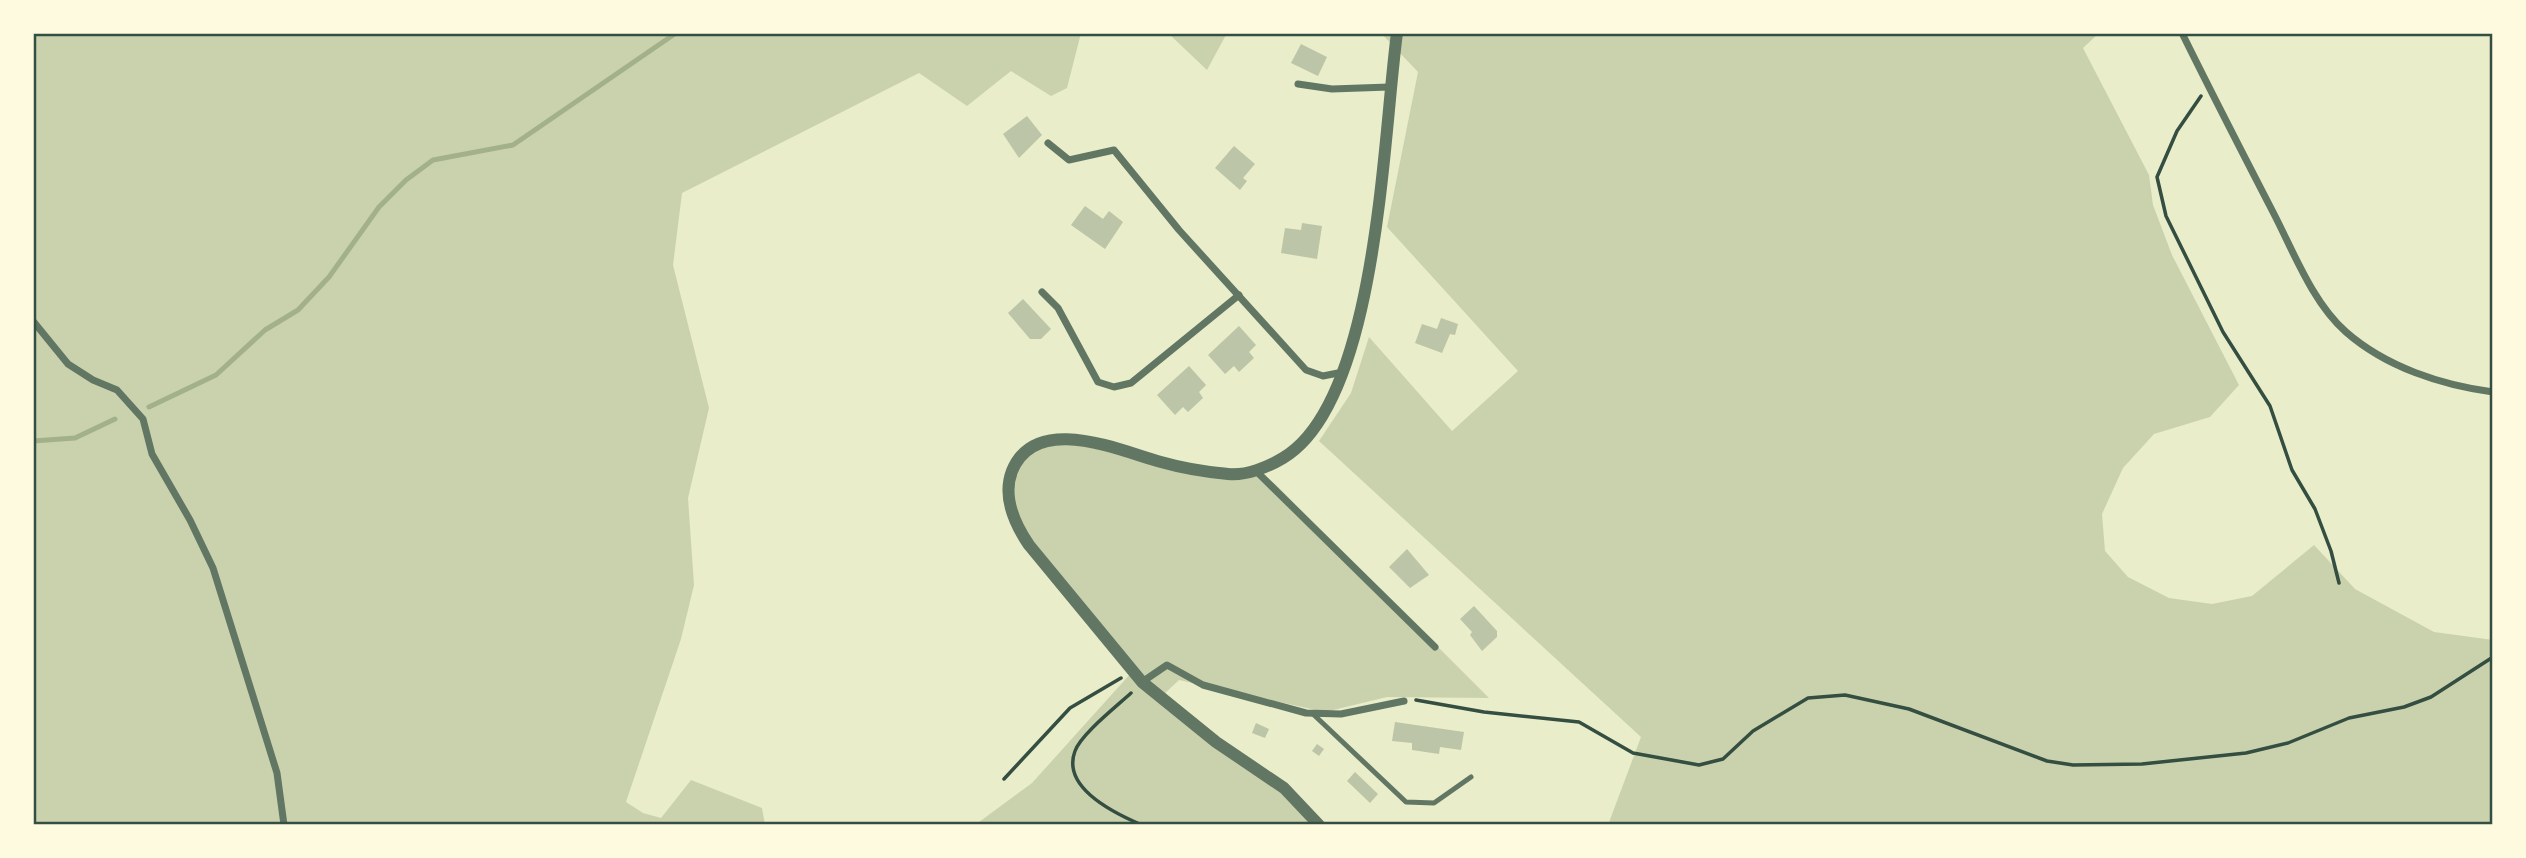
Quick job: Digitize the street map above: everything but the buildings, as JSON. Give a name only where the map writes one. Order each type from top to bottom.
[{"type":"street","points":[[1319,825],[1284,788],[1216,742],[1132,672],[1018,529],[1010,506],[1008,487],[1013,469],[1022,456],[1054,440],[1076,438],[1199,470],[1232,475],[1256,470],[1285,457],[1308,434],[1344,372],[1361,315],[1372,252],[1397,33]]},
{"type":"street","points":[[2182,33],[2297,260],[2328,311],[2345,331],[2387,359],[2426,377],[2493,392]]},
{"type":"street","points":[[1298,84],[1332,89],[1390,87]]},
{"type":"street","points":[[1048,143],[1069,160],[1114,150],[1179,230],[1306,369],[1323,376],[1344,372]]},
{"type":"street","points":[[1042,292],[1058,308],[1098,382],[1114,387],[1131,383],[1239,295]]},
{"type":"street","points":[[33,321],[68,364],[93,380],[117,390],[143,419],[152,454],[190,520],[212,568],[277,773],[284,825]]},
{"type":"street","points":[[1256,470],[1435,647]]},
{"type":"street","points":[[1142,682],[1167,665],[1203,685],[1313,714],[1341,714],[1404,701]]},
{"type":"lane","points":[[1313,714],[1406,802],[1434,803],[1471,778]]},
{"type":"path","points":[[2208,85],[2177,131],[2157,177],[2166,215],[2223,332],[2270,406],[2291,470],[2315,509],[2339,583]]},
{"type":"path","points":[[1404,701],[1419,700],[1484,712],[1579,722],[1633,753],[1670,762],[1699,765],[1723,760],[1753,732],[1808,698],[1845,695],[1909,709],[1972,730],[2034,758],[2073,765],[2142,764],[2246,753],[2288,743],[2349,718],[2404,707],[2431,697],[2493,657]]},
{"type":"path","points":[[1004,779],[1070,708],[1132,672]]},
{"type":"path","points":[[1142,682],[1084,739],[1075,751],[1074,768],[1080,784],[1089,794],[1142,825]]},
{"type":"green space","points":[[33,33],[1081,33],[1067,88],[1051,96],[1011,71],[967,106],[919,73],[682,193],[673,265],[709,408],[688,498],[694,585],[681,639],[626,802],[643,813],[661,818],[691,780],[762,808],[765,825],[33,825]]},
{"type":"green space","points":[[1168,33],[1227,33],[1207,70]]},
{"type":"green space","points":[[1381,33],[2099,33],[2083,48],[2149,175],[2153,205],[2172,255],[2239,385],[2210,417],[2154,434],[2123,468],[2102,514],[2105,551],[2128,577],[2169,598],[2212,604],[2252,596],[2314,545],[2355,589],[2434,632],[2493,640],[2493,825],[1608,825],[1641,737],[1319,441],[1351,393],[1369,337],[1452,431],[1518,371],[1387,227],[1418,72]]},
{"type":"green space","points":[[1054,440],[1162,463],[1256,470],[1275,484],[1489,698],[1387,697],[1325,712],[1179,680],[1161,697],[1284,788],[1319,825],[975,825],[1032,783],[1132,672],[1029,545],[1008,487],[1022,456]]},
{"type":"waterway","points":[[149,407],[216,375],[265,330],[298,310],[329,277],[379,207],[406,180],[433,160],[513,145],[676,33]]},
{"type":"waterway","points":[[33,441],[75,438],[115,419]]}]
